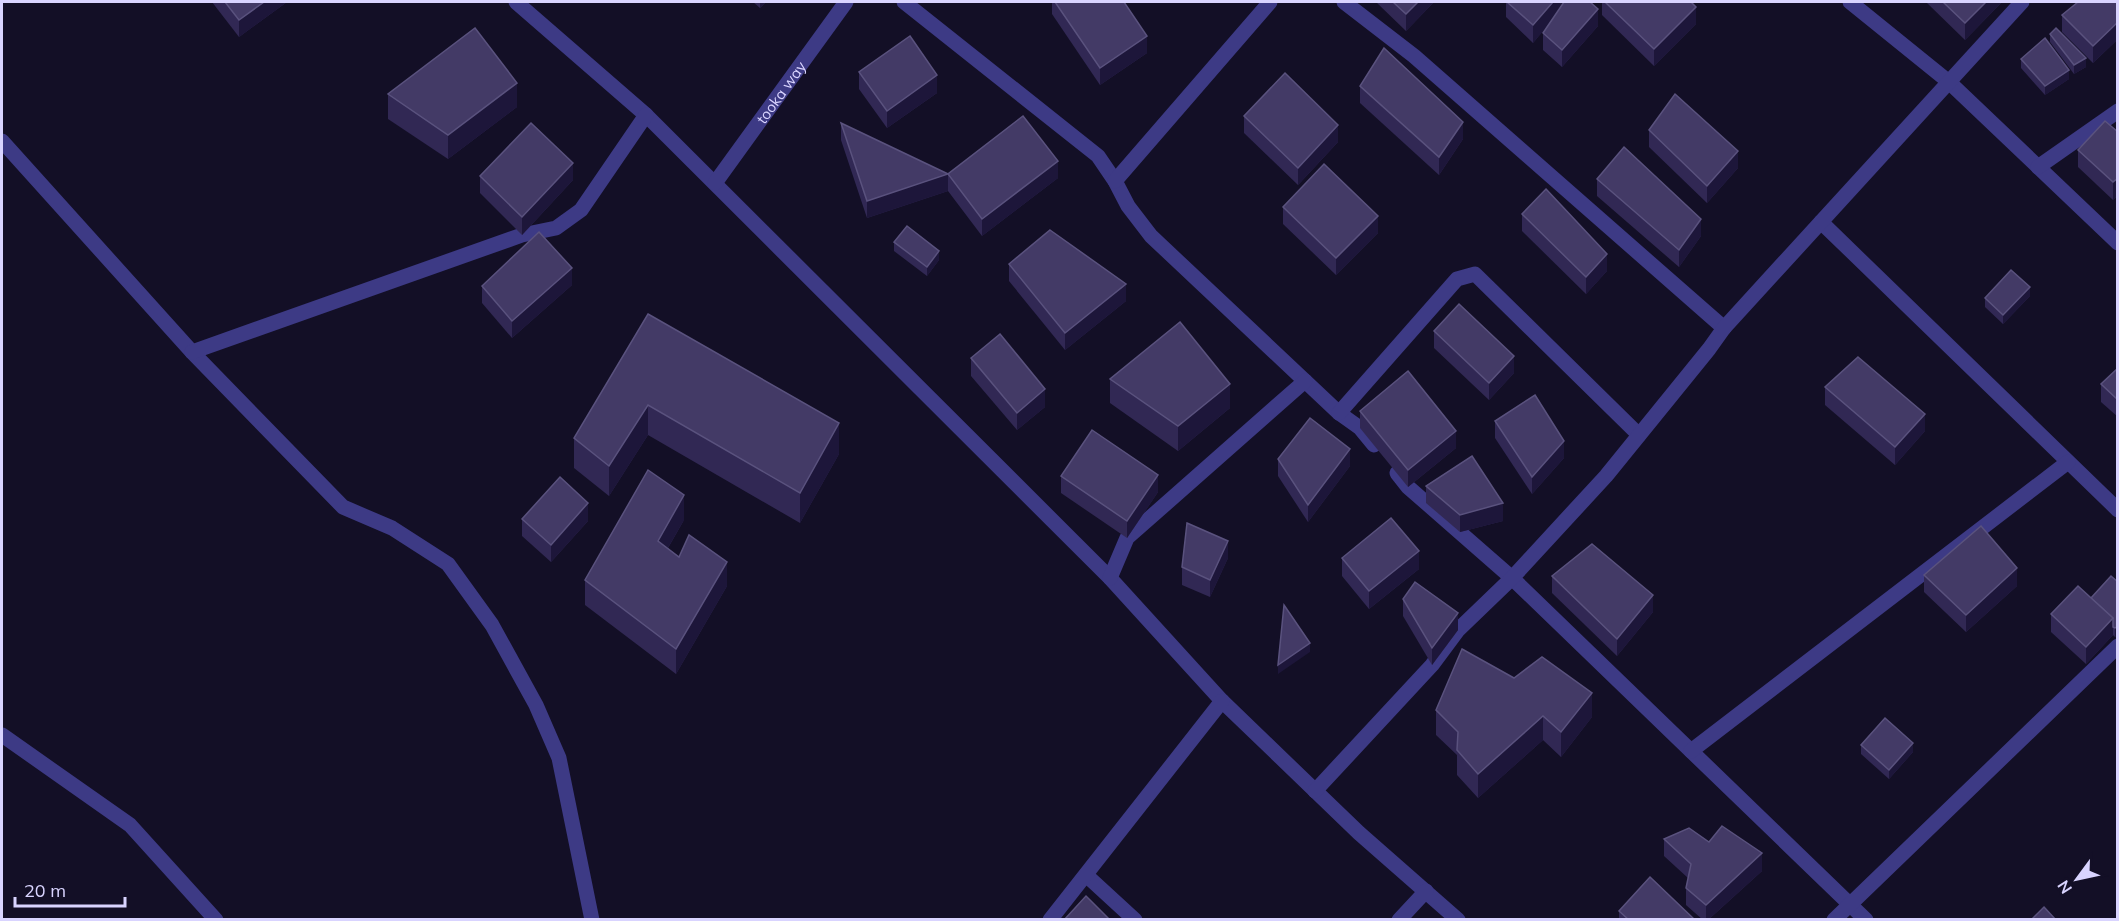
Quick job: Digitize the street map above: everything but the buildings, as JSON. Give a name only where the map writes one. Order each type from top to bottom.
[{"type":"street","points":[[516,2],[646,115],[1110,578],[1222,701],[1359,833],[1458,920]]},
{"type":"street","name":"tooka way","points":[[715,183],[846,2]]},
{"type":"street","points":[[904,2],[1098,156],[1128,206],[1151,236],[1339,413],[1360,428],[1408,487],[1512,578],[1866,920]]},
{"type":"street","points":[[1115,181],[1270,2]]},
{"type":"street","points":[[1344,2],[1414,56],[1724,328]]},
{"type":"street","points":[[1850,2],[1949,82],[2118,243]]},
{"type":"street","points":[[1316,792],[1431,665],[1458,630],[1512,578],[1606,476],[1724,328],[2022,2]]},
{"type":"street","points":[[2038,167],[2118,111]]},
{"type":"street","points":[[192,352],[522,234],[556,228],[580,210],[646,115]]},
{"type":"street","points":[[2,141],[192,352],[343,507],[392,528],[448,564],[492,625],[536,705],[559,758],[592,920]]},
{"type":"street","points":[[1821,222],[2118,510]]},
{"type":"street","points":[[1339,413],[1457,279],[1475,274],[1639,435]]},
{"type":"street","points":[[1110,578],[1127,538],[1305,381]]},
{"type":"street","points":[[1691,751],[2068,462]]},
{"type":"street","points":[[1834,920],[1849,903],[2118,646]]},
{"type":"street","points":[[1050,920],[1222,701]]},
{"type":"street","points":[[2,735],[130,825],[216,920]]},
{"type":"street","points":[[1086,875],[1135,920]]},
{"type":"street","points":[[1399,920],[1426,891]]}]
